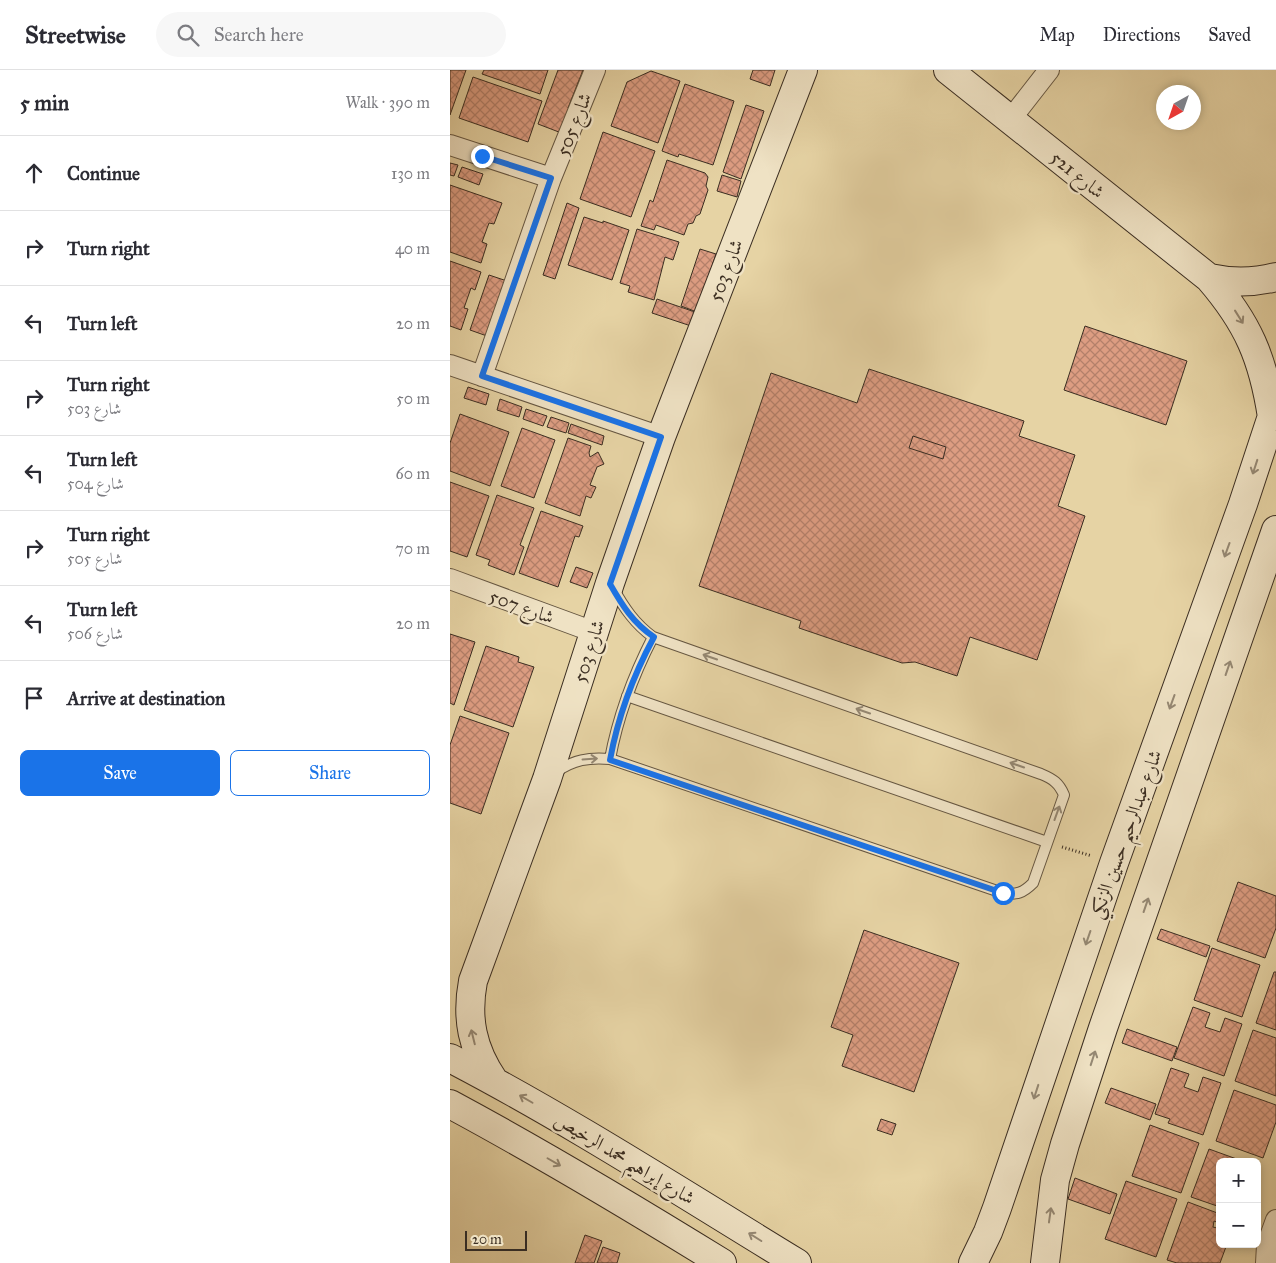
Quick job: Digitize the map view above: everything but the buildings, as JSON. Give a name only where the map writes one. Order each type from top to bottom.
[{"type":"street","name":"شارع 505","points":[[482,376],[551,178],[596,70]]},
{"type":"street","name":"شارع 503","points":[[494,1080],[479,1056],[471,1030],[469,1013],[473,981],[547,779],[610,584],[661,437],[803,70]]},
{"type":"street","name":"شارع 521","points":[[948,70],[1209,278],[1225,296],[1248,332],[1263,371],[1274,410]]},
{"type":"street","points":[[1010,120],[1049,70]]},
{"type":"street","points":[[450,145],[551,178]]},
{"type":"street","name":"شارع 521","points":[[1209,278],[1243,283],[1276,277]]},
{"type":"street","points":[[450,365],[661,437]]},
{"type":"street","name":"شارع عبدالرحيم حسين الزنكي","points":[[973,1263],[997,1208],[1114,863],[1240,513],[1274,410]]},
{"type":"street","points":[[1045,1263],[1055,1180],[1065,1144],[1103,1028],[1276,530]]},
{"type":"street","name":"شارع 507","points":[[450,580],[594,632]]},
{"type":"street","name":"شارع 503","points":[[450,1004],[473,981]]},
{"type":"street","points":[[1062,1014],[1103,1028]]},
{"type":"street","name":"شارع إبراهيم محمد الرخيص","points":[[450,1058],[494,1080],[624,1156],[797,1263]]},
{"type":"street","name":"شارع إبراهيم محمد الرخيص","points":[[450,1104],[518,1141],[722,1263]]},
{"type":"street","points":[[1266,1263],[1267,1245],[1276,1220]]},
{"type":"lane","points":[[547,779],[567,764],[582,759],[610,760],[1003,893],[1016,895],[1026,890],[1033,883],[1064,795],[1060,786],[1053,779],[1041,774],[654,637],[641,628],[626,611],[610,584]]},
{"type":"lane","points":[[610,760],[616,731],[627,696],[643,656],[654,637]]},
{"type":"lane","points":[[627,696],[1047,842]]},
{"type":"path","points":[[1047,842],[1114,863]]},
{"type":"route","points":[[482,156],[551,178],[482,376],[661,437],[610,584],[626,611],[641,628],[654,637],[634,676],[614,738],[610,760],[1003,893]]}]
